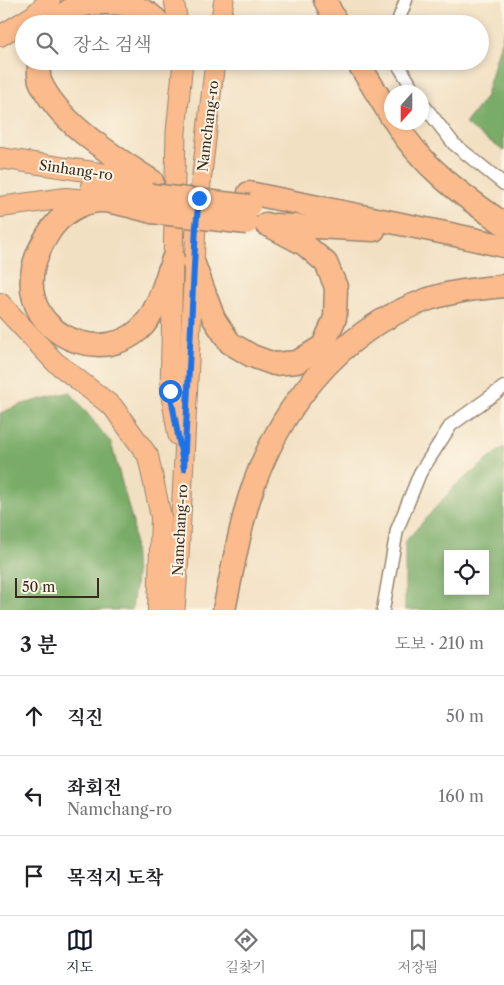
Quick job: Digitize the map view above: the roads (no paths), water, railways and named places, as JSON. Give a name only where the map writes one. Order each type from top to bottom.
[{"type":"highway","points":[[34,15],[50,0]]},
{"type":"highway","points":[[64,15],[73,8],[98,0],[126,1],[154,15]]},
{"type":"highway","points":[[325,0],[332,15]]},
{"type":"highway","points":[[0,36],[15,27]]},
{"type":"highway","points":[[40,70],[40,79],[52,100],[75,126],[118,159],[152,196]]},
{"type":"highway","points":[[363,70],[384,105]]},
{"type":"highway","points":[[400,130],[439,176],[504,224]]},
{"type":"highway","name":"Sinhang-ro","points":[[0,158],[152,196]]},
{"type":"highway","name":"Sinhang-ro","points":[[0,171],[152,196]]},
{"type":"highway","points":[[0,207],[66,198],[101,201],[152,196],[374,230],[504,259]]},
{"type":"highway","points":[[101,201],[67,212],[52,226],[41,244],[34,264],[32,281],[34,299],[43,317],[57,332],[81,344],[104,346],[119,342],[138,331],[152,314],[184,262]]},
{"type":"highway","points":[[184,262],[214,319],[230,343],[252,356],[274,364],[297,362],[323,346],[335,318],[336,286],[326,263],[304,244],[253,212]]},
{"type":"highway","points":[[253,212],[446,233],[504,246]]},
{"type":"highway","points":[[224,610],[244,519],[256,479],[276,433],[294,404],[316,376],[343,349],[399,311],[426,299],[460,291],[504,286]]},
{"type":"highway","points":[[0,303],[55,362],[112,407],[148,456],[161,517],[158,610]]},
{"type":"main road","points":[[174,0],[176,15]]},
{"type":"main road","points":[[222,15],[224,0]]},
{"type":"main road","points":[[182,70],[176,132],[184,262]]},
{"type":"main road","name":"Namchang-ro","points":[[174,610],[184,469],[170,391],[184,262],[196,226],[214,70]]},
{"type":"street","points":[[400,15],[406,0]]},
{"type":"street","points":[[402,70],[411,85]]},
{"type":"street","points":[[429,111],[454,144],[504,184]]},
{"type":"street","points":[[383,610],[397,530],[420,473],[451,426],[504,387]]}]
